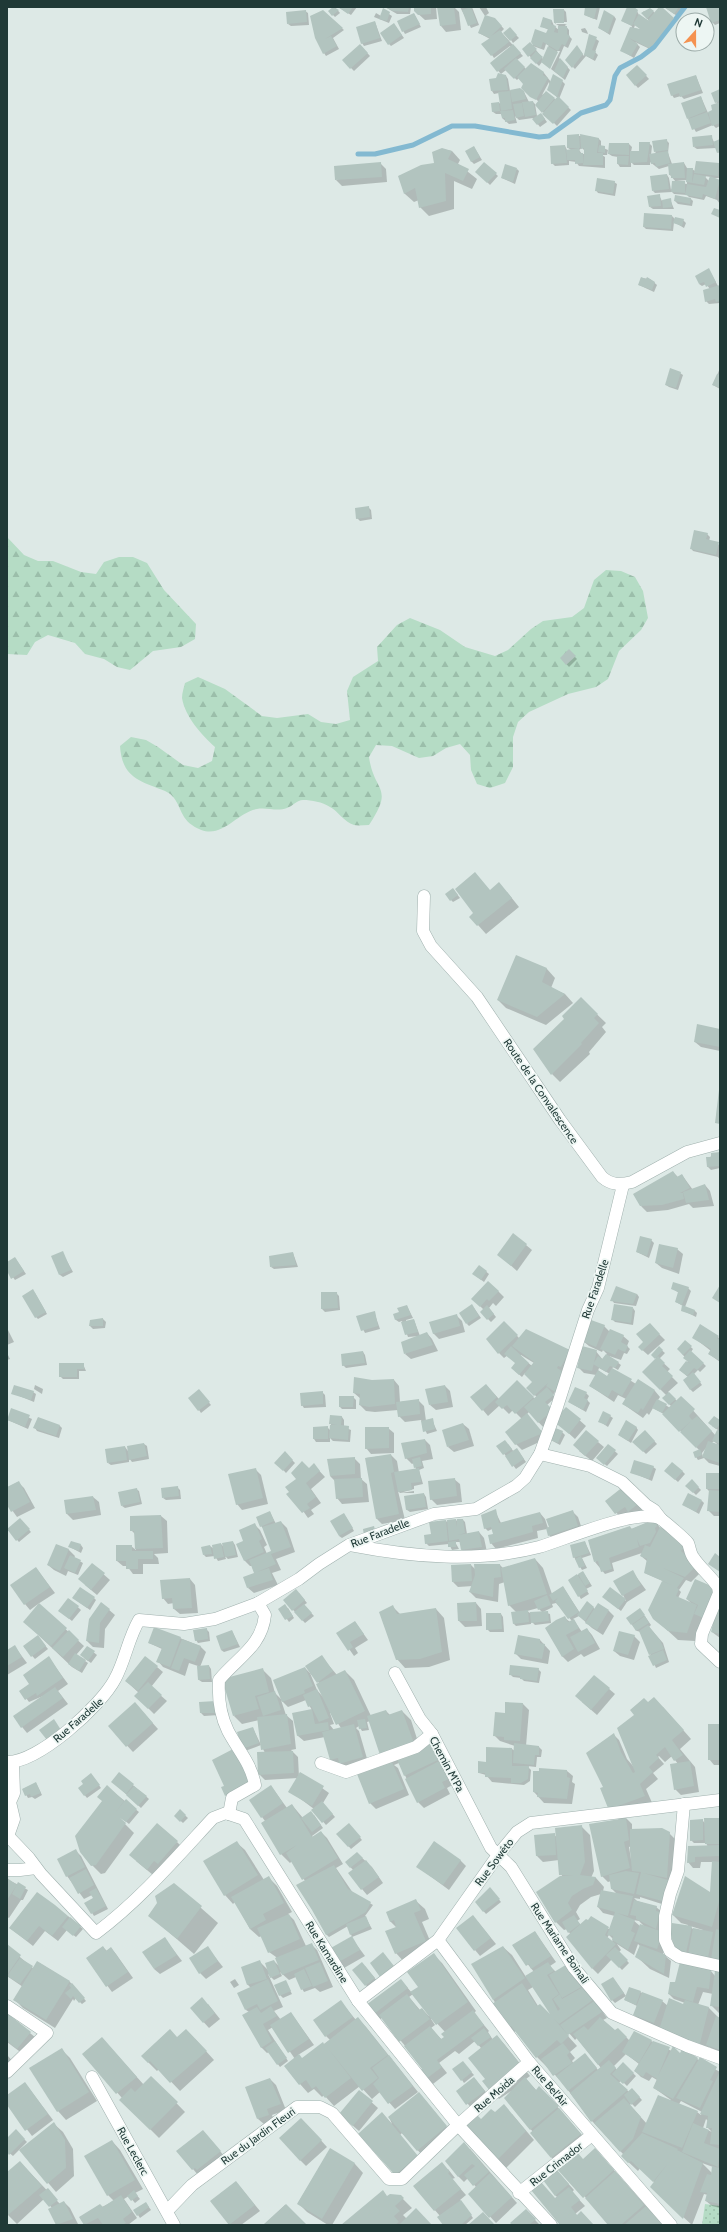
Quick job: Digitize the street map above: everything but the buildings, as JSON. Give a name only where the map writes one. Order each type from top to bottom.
[{"type":"street","name":"Route de la Convalescence","points":[[424,896],[423,931],[431,946],[477,997],[560,1120],[602,1177],[609,1183],[623,1185]]},
{"type":"street","points":[[623,1185],[642,1177],[687,1152],[720,1143]]},
{"type":"street","name":"Rue Faradelle","points":[[10,1762],[25,1759],[62,1736],[107,1694],[116,1678],[131,1634],[139,1620],[184,1624],[215,1619],[258,1603],[299,1580],[318,1564],[349,1545],[434,1514],[476,1509],[516,1486],[525,1478],[540,1454],[570,1368],[588,1310],[598,1288],[623,1185]]},
{"type":"street","points":[[540,1454],[590,1466],[622,1482],[646,1505],[654,1510],[661,1519],[684,1537],[692,1556],[719,1590],[702,1634],[701,1644],[720,1662]]},
{"type":"street","points":[[349,1545],[378,1550],[441,1557],[507,1554],[539,1546],[619,1521],[646,1517],[661,1519]]},
{"type":"street","points":[[10,1762],[14,1788],[10,1802],[14,1819],[8,1835],[36,1868],[96,1933],[118,1917],[139,1897],[213,1818],[226,1813],[229,1814],[232,1798],[255,1785],[253,1773],[246,1758],[228,1730],[221,1713],[219,1680],[256,1644],[263,1628],[265,1615],[258,1603]]},
{"type":"street","name":"Chemin M'Pa","points":[[394,1673],[420,1719],[432,1734],[491,1848],[498,1855]]},
{"type":"street","points":[[321,1763],[346,1772],[416,1747],[432,1734]]},
{"type":"street","name":"Rue Sowéto","points":[[358,2002],[438,1940],[498,1855],[517,1832],[532,1823],[720,1800]]},
{"type":"street","points":[[684,1804],[678,1871],[670,1894],[665,1916],[665,1940],[670,1951],[679,1957],[720,1966]]},
{"type":"street","name":"Rue Kamardine","points":[[229,1814],[244,1819],[358,2002],[458,2125],[519,2193],[551,2225]]},
{"type":"street","name":"Rue Mariame Boinali","points":[[498,1855],[511,1867],[574,1968],[612,2014],[687,2046],[720,2058]]},
{"type":"street","points":[[7,1870],[36,1868]]},
{"type":"street","name":"Rue Bel’Air","points":[[438,1940],[529,2062],[671,2225]]},
{"type":"street","points":[[7,2006],[47,2033],[7,2072]]},
{"type":"street","name":"Rue Moida","points":[[458,2125],[529,2062]]},
{"type":"street","name":"Rue Leclerc","points":[[92,2077],[174,2225]]},
{"type":"street","name":"Rue du Jardin Fleuri","points":[[167,2211],[192,2185],[297,2106],[320,2107],[332,2113],[389,2179],[402,2179],[458,2125]]},
{"type":"street","name":"Rue Crimador","points":[[519,2193],[592,2135]]},
{"type":"green space","points":[[7,537],[24,555],[38,561],[53,561],[81,572],[96,574],[104,562],[119,557],[133,557],[147,563],[164,590],[196,624],[195,639],[181,647],[153,651],[130,670],[117,667],[104,659],[85,654],[75,643],[48,635],[35,642],[27,655],[7,654]]},
{"type":"green space","points":[[606,570],[621,571],[635,577],[643,591],[648,618],[641,630],[619,651],[608,679],[596,687],[568,694],[529,712],[518,722],[513,737],[513,767],[505,783],[490,788],[477,784],[471,770],[470,755],[460,744],[446,748],[433,756],[419,758],[392,746],[376,745],[369,757],[382,796],[377,812],[369,825],[350,824],[327,805],[310,800],[303,800],[283,809],[257,809],[241,816],[219,830],[211,832],[202,830],[192,825],[184,817],[177,802],[170,794],[140,781],[129,772],[124,765],[121,757],[120,746],[131,737],[146,740],[183,765],[198,768],[212,761],[215,747],[190,719],[182,698],[185,683],[198,677],[225,689],[262,716],[277,718],[308,714],[321,722],[336,724],[350,720],[347,691],[353,677],[378,661],[377,647],[397,625],[410,618],[440,630],[465,647],[495,656],[508,650],[531,629],[543,621],[572,617],[584,608],[594,580]]},
{"type":"green space","points":[[705,2204],[720,2206],[720,2225],[702,2225]]},
{"type":"waterway","points":[[358,154],[375,154],[413,145],[452,126],[475,126],[539,137],[549,136],[581,113],[606,105],[610,100],[615,76],[620,68],[641,57],[654,47],[685,7]]}]
